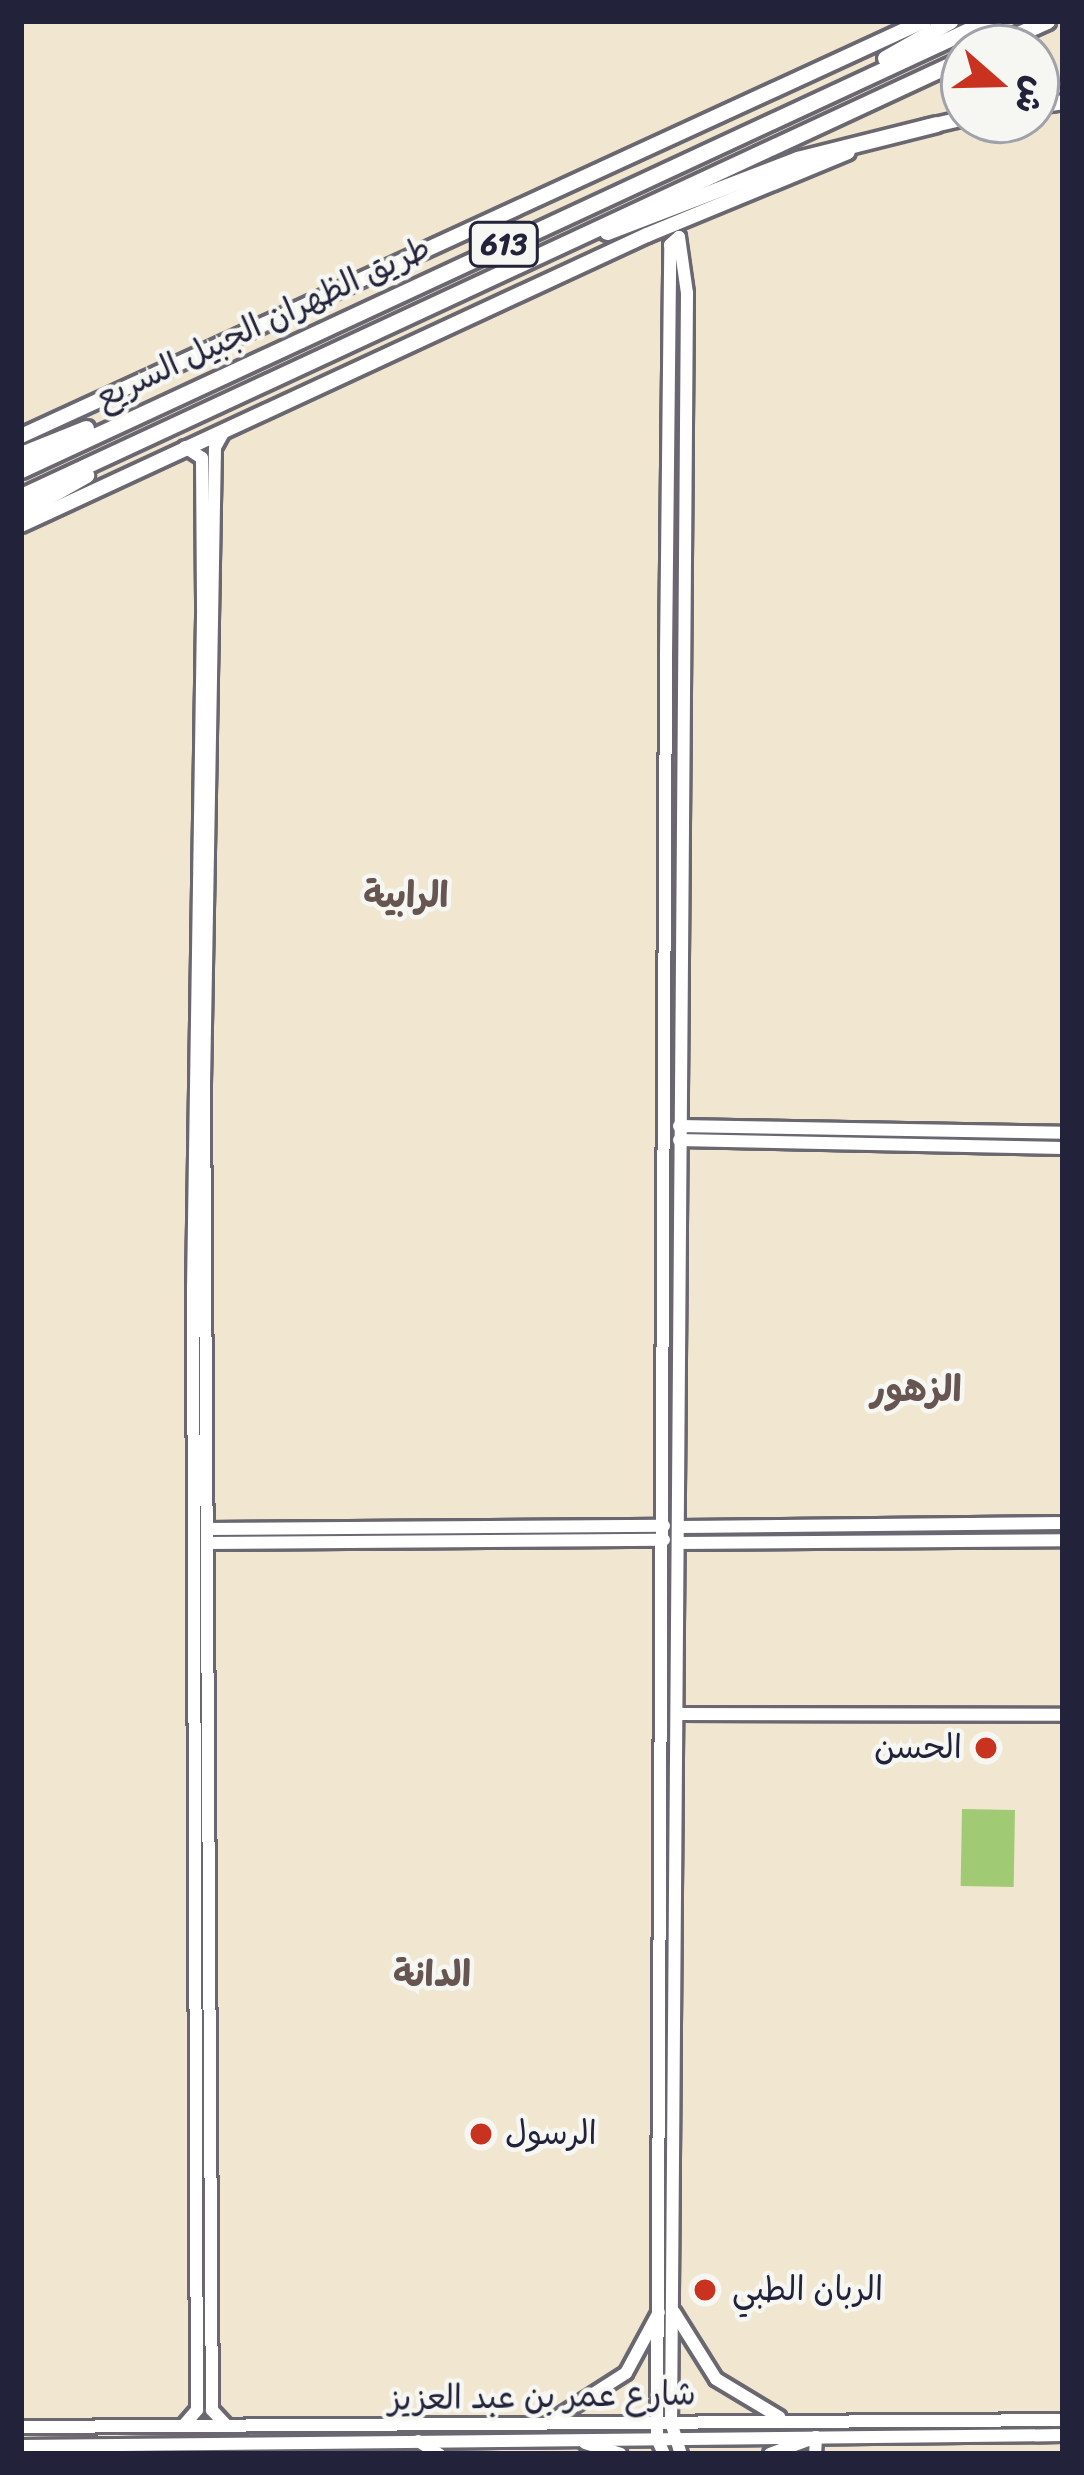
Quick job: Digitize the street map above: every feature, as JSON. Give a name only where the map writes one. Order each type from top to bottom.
[{"type":"highway","points":[[797,107],[950,21]]},
{"type":"highway","name":"طريق الظهران الجبيل السريع","points":[[21,470],[988,21]]},
{"type":"highway","name":"طريق الظهران الجبيل السريع","points":[[21,496],[940,69]]},
{"type":"highway","points":[[498,272],[797,159],[936,124]]},
{"type":"highway","points":[[21,454],[255,359]]},
{"type":"highway","points":[[21,512],[202,410]]},
{"type":"main road","points":[[21,432],[42,428],[923,22]]},
{"type":"main road","name":"613","points":[[21,525],[725,200],[940,123]]},
{"type":"street","points":[[549,2422],[626,2373],[667,2307],[661,1758],[671,1534],[679,1133],[687,293],[686,245],[676,237],[670,245],[671,1534],[679,1714],[678,1797],[664,2454]]},
{"type":"street","points":[[225,2424],[212,2410],[207,1536],[210,693],[215,447],[227,428]]},
{"type":"street","points":[[184,447],[202,458],[193,1288],[197,2410],[185,2424]]},
{"type":"street","points":[[679,1133],[1063,1133]]},
{"type":"street","points":[[679,1133],[1063,1148]]},
{"type":"street","points":[[671,1534],[1063,1523]]},
{"type":"street","points":[[207,1536],[671,1534],[1063,1540]]},
{"type":"street","points":[[679,1714],[1063,1715]]},
{"type":"street","points":[[661,1758],[670,1767],[678,1761]]},
{"type":"street","points":[[661,1791],[678,1797]]},
{"type":"street","points":[[197,2305],[205,2359],[212,2361]]},
{"type":"street","points":[[667,2307],[716,2379],[785,2420]]},
{"type":"street","name":"شارع عمر بن عبد العزيز","points":[[21,2427],[1063,2420]]},
{"type":"street","name":"شارع عمر بن عبد العزيز","points":[[21,2446],[214,2439],[1063,2435]]},
{"type":"street","points":[[770,2454],[816,2437],[815,2454]]},
{"type":"street","points":[[665,2438],[681,2454]]},
{"type":"street","points":[[199,2454],[214,2439]]},
{"type":"street","points":[[561,2439],[620,2454]]},
{"type":"street","points":[[168,2440],[182,2454]]},
{"type":"street","points":[[416,2440],[439,2454]]},
{"type":"street","points":[[472,2454],[489,2440]]},
{"type":"green space","points":[[962,1809],[1015,1810],[1014,1887],[961,1886]]},
{"type":"place","name":"الحسن","points":[[986,1748]]},
{"type":"place","name":"الرسول","points":[[481,2134]]},
{"type":"place","name":"الربان الطبي","points":[[705,2290]]},
{"type":"district","name":"الرابية","points":[[406,896]]},
{"type":"district","name":"الزهور","points":[[916,1390]]},
{"type":"district","name":"الدانة","points":[[432,1975]]}]
